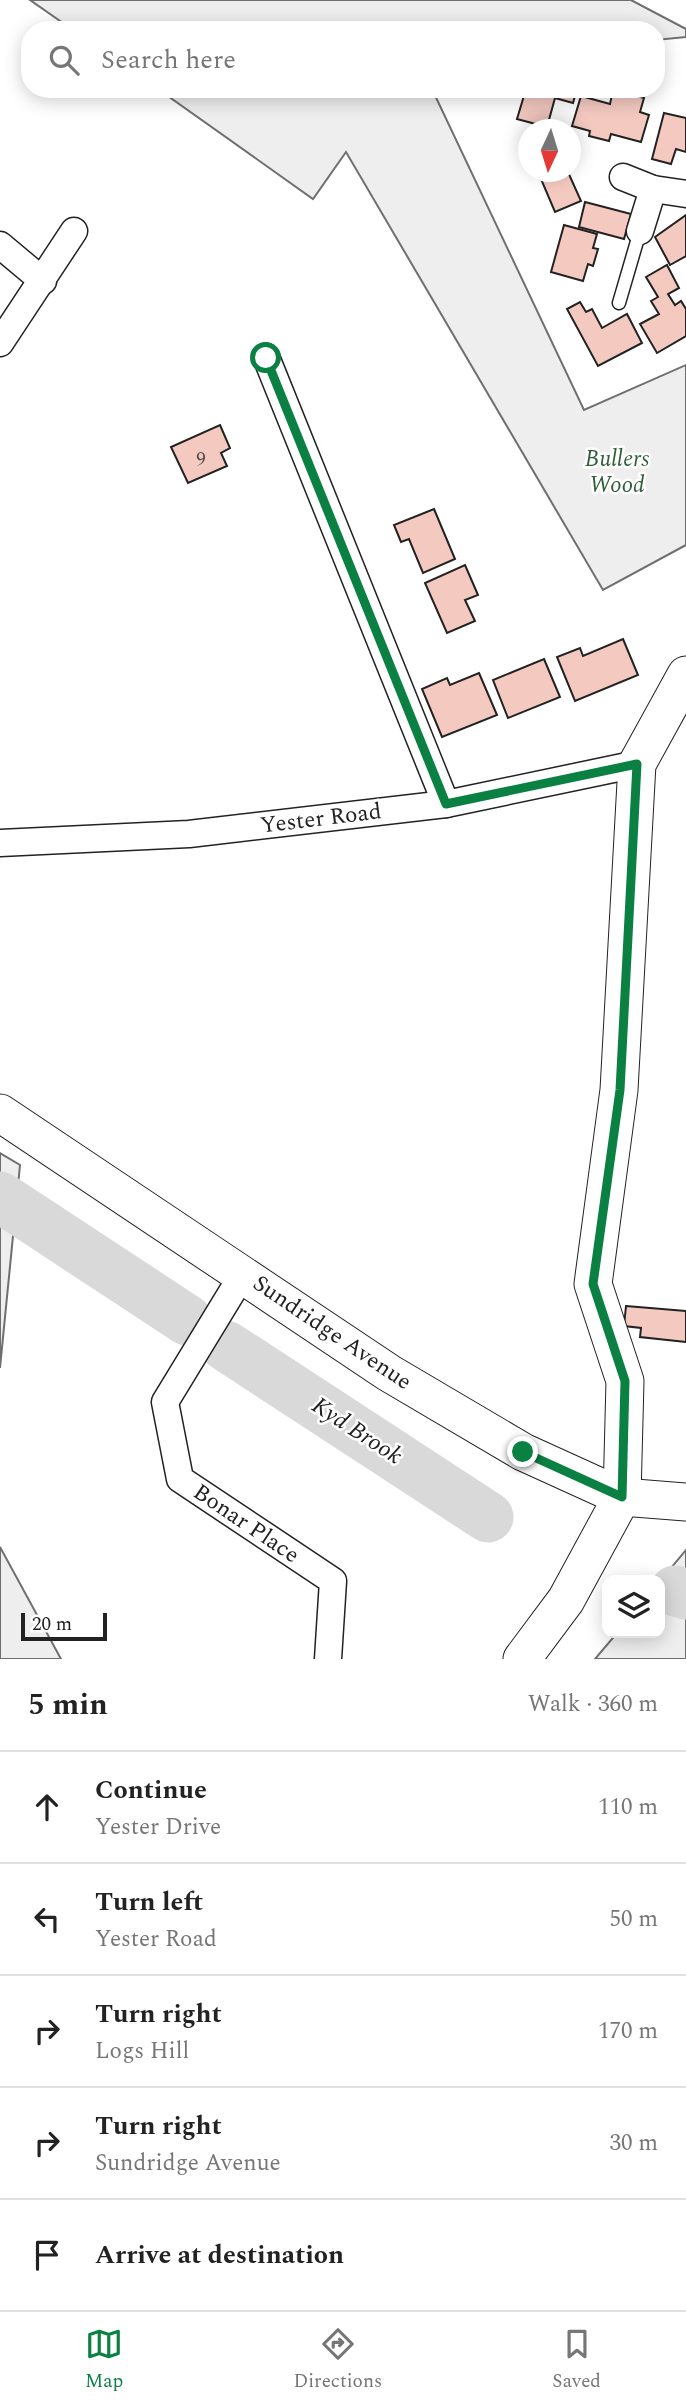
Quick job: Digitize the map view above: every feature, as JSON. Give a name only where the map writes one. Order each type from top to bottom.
[{"type":"street","points":[[623,177],[653,189],[686,194]]},
{"type":"street","points":[[639,231],[653,189]]},
{"type":"street","points":[[0,343],[74,231]]},
{"type":"street","points":[[0,244],[43,281]]},
{"type":"street","points":[[266,358],[446,804]]},
{"type":"street","points":[[522,1659],[566,1600],[622,1497],[625,1381],[593,1284],[620,1090],[637,764],[686,675]]},
{"type":"street","name":"Yester Road","points":[[0,843],[190,835],[446,804],[637,764]]},
{"type":"street","name":"Sundridge Avenue","points":[[0,1113],[389,1373],[523,1452],[622,1497],[686,1502]]},
{"type":"street","name":"Bonar Place","points":[[243,1274],[165,1402],[180,1479],[333,1581],[328,1659]]},
{"type":"lane","points":[[619,303],[639,231]]},
{"type":"green space","points":[[30,0],[631,0],[686,29],[686,37],[665,39],[665,21],[60,21]]},
{"type":"green space","name":"Bullers Wood","points":[[171,98],[436,98],[584,410],[686,365],[686,545],[603,590],[346,152],[313,199]]},
{"type":"green space","points":[[0,1153],[20,1165],[0,1368]]},
{"type":"green space","points":[[0,1547],[61,1659],[0,1659]]},
{"type":"green space","points":[[686,1550],[686,1659],[595,1659],[613,1638],[665,1638],[665,1575]]},
{"type":"building","points":[[523,98],[555,98],[549,119],[518,119]]},
{"type":"building","points":[[555,98],[574,98],[573,103]]},
{"type":"building","points":[[580,98],[610,104],[611,98],[644,98],[640,112],[649,115],[641,142],[611,134],[609,141],[589,136],[590,131],[581,128],[581,119],[574,119]]},
{"type":"building","points":[[664,113],[686,118],[686,152],[676,149],[671,164],[652,159]]},
{"type":"building","points":[[542,182],[572,182],[581,201],[555,212]]},
{"type":"building","points":[[585,202],[631,214],[624,239],[579,227]]},
{"type":"building","points":[[686,215],[686,256],[670,265],[655,237]]},
{"type":"building","points":[[564,225],[597,234],[593,248],[598,249],[593,266],[588,264],[583,281],[551,272]]},
{"type":"building","points":[[667,265],[679,288],[668,294],[675,305],[681,301],[686,309],[686,336],[657,353],[640,324],[659,314],[651,301],[658,297],[646,277]]},
{"type":"building","points":[[580,302],[586,312],[592,309],[602,328],[627,314],[642,343],[598,366],[567,309]]},
{"type":"building","points":[[220,425],[230,448],[221,453],[227,466],[188,483],[171,447]]},
{"type":"building","points":[[434,509],[455,559],[423,573],[409,539],[401,542],[394,525]]},
{"type":"building","points":[[465,565],[478,595],[465,600],[475,621],[447,633],[425,583]]},
{"type":"building","points":[[623,639],[638,675],[575,701],[557,657],[580,648],[583,656]]},
{"type":"building","points":[[544,659],[560,697],[508,718],[493,680]]},
{"type":"building","points":[[479,673],[497,715],[442,737],[422,689],[447,678],[450,685]]},
{"type":"building","points":[[626,1306],[686,1311],[686,1342],[640,1337],[641,1328],[624,1326]]},
{"type":"waterway","name":"Kyd Brook","points":[[0,1197],[187,1320]]},
{"type":"waterway","name":"Kyd Brook","points":[[226,1346],[488,1517]]},
{"type":"waterway","name":"Kyd Brook","points":[[675,1591],[686,1594]]},
{"type":"route","points":[[266,358],[446,804],[637,764],[620,1090],[593,1284],[625,1381],[622,1497],[523,1452]]}]
